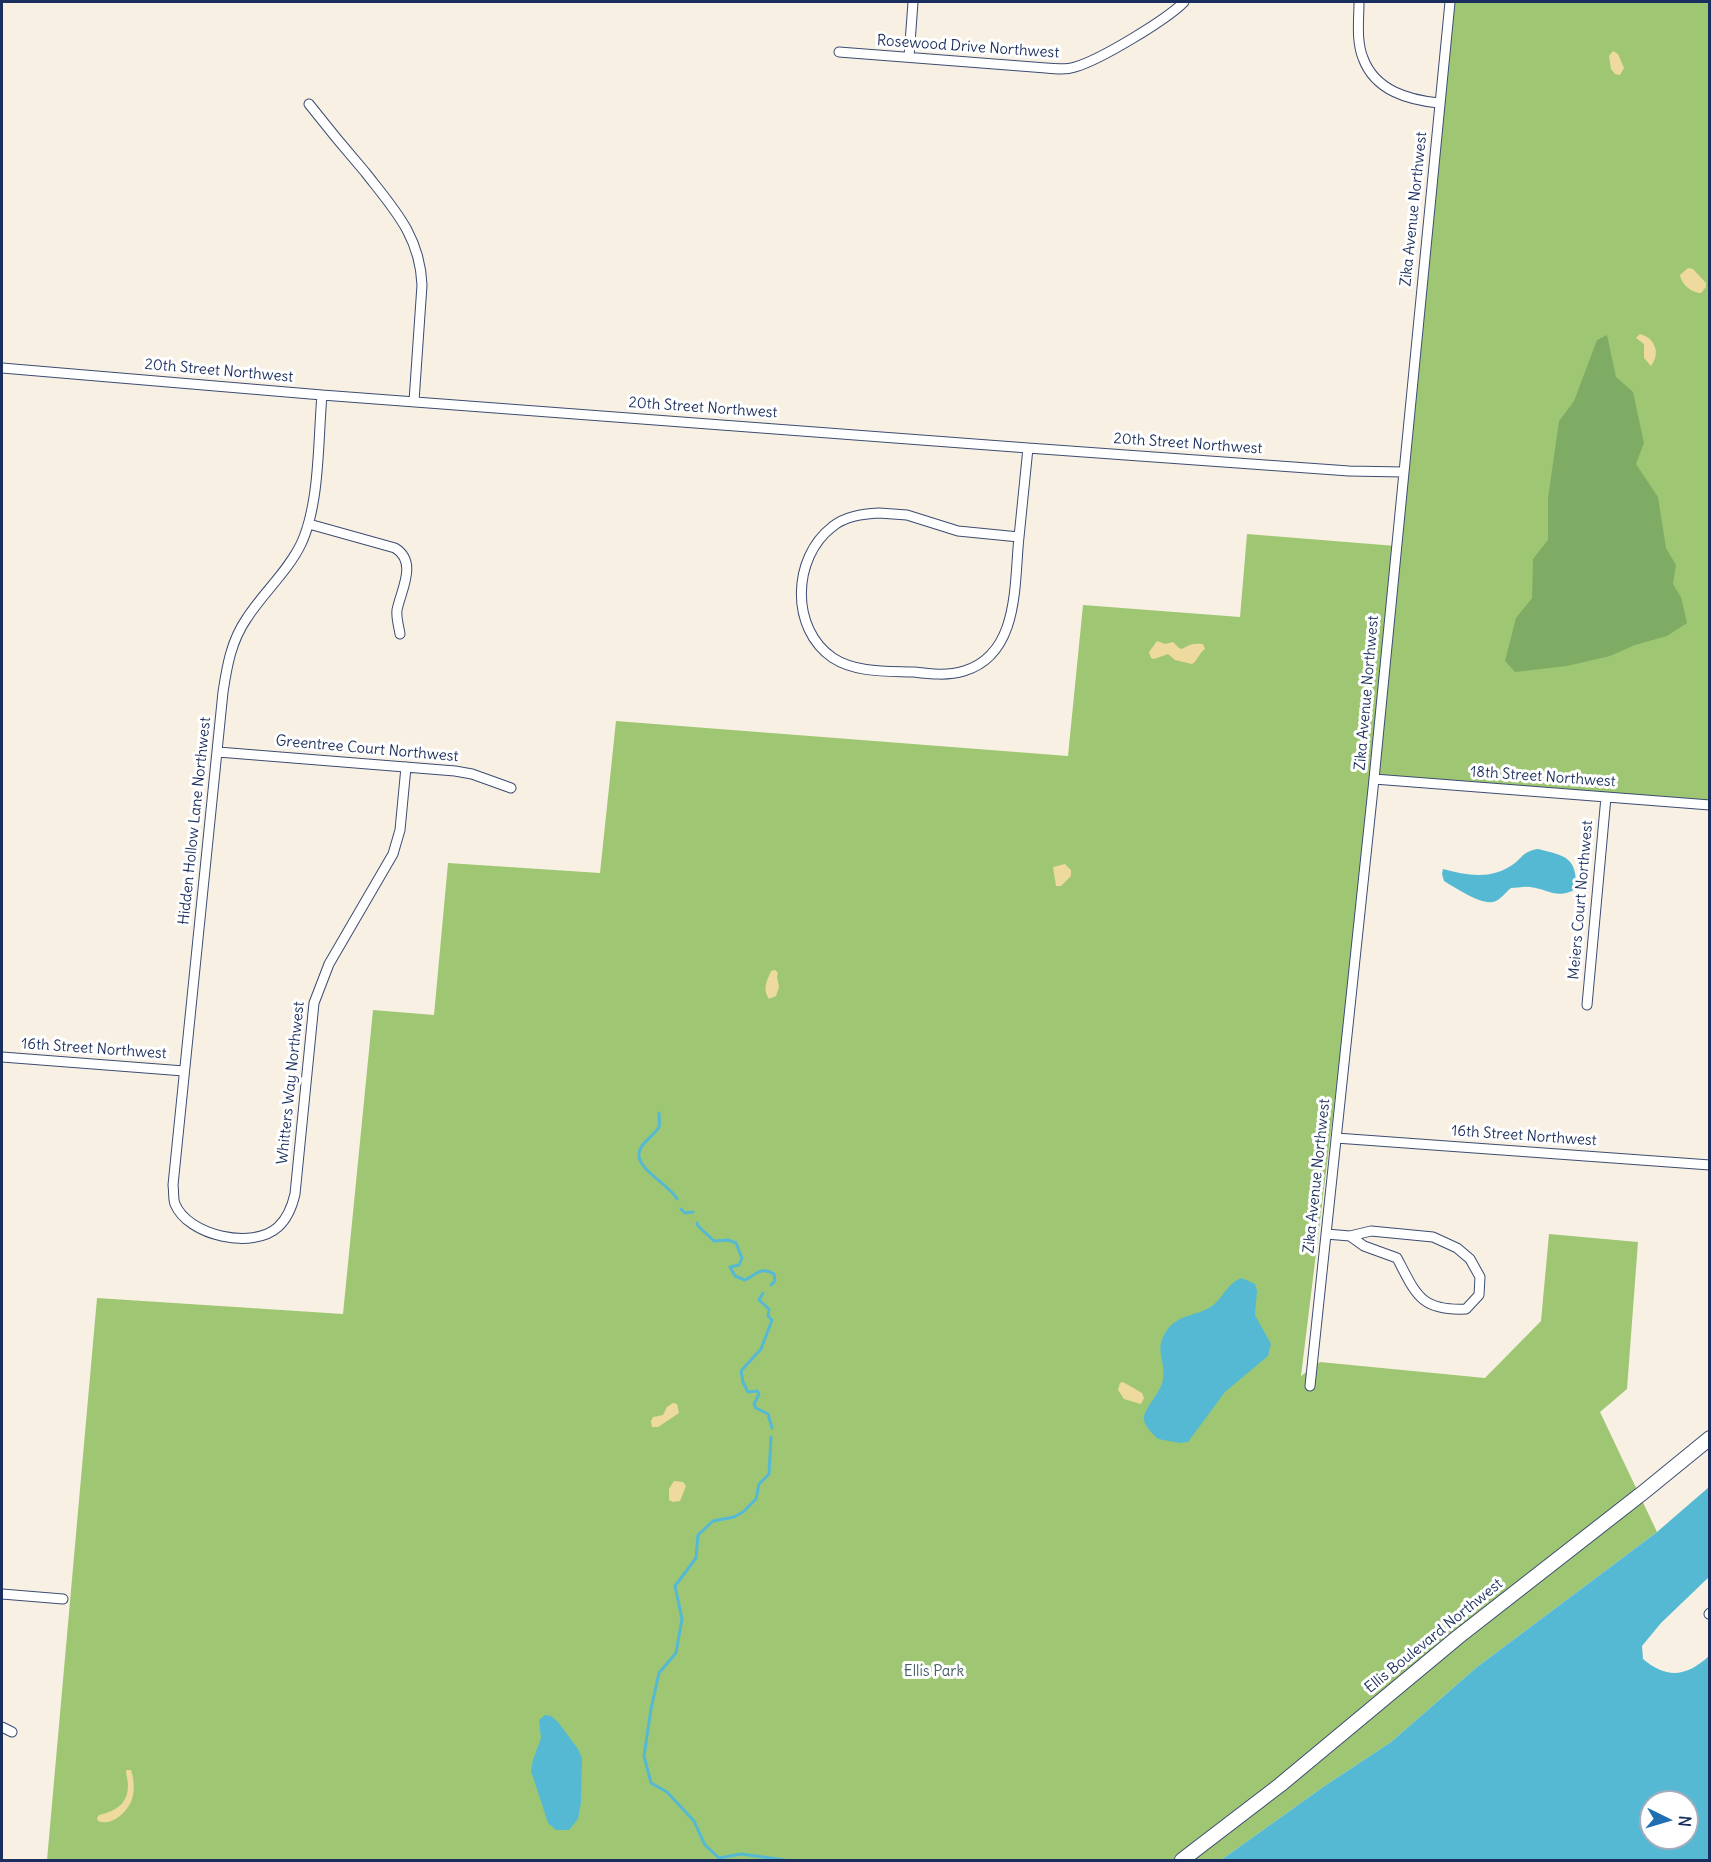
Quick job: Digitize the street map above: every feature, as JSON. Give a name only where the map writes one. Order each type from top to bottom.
[{"type":"street","points":[[909,57],[913,2]]},
{"type":"street","name":"Rosewood Drive Northwest","points":[[839,52],[1071,68],[1096,59],[1168,16],[1184,2]]},
{"type":"street","points":[[1359,2],[1359,33],[1363,58],[1376,78],[1394,93],[1417,101],[1439,104]]},
{"type":"street","name":"Zika Avenue Northwest","points":[[1310,1386],[1374,779],[1402,472],[1450,2]]},
{"type":"street","points":[[309,104],[399,215],[414,243],[422,272],[422,285],[414,400]]},
{"type":"street","name":"20th Street Northwest","points":[[2,368],[1028,448],[1349,471],[1402,472]]},
{"type":"street","name":"Hidden Hollow Lane Northwest","points":[[233,1237],[209,1233],[184,1218],[175,1203],[174,1185],[223,692],[234,640],[246,619],[300,546],[309,524],[313,505],[322,394]]},
{"type":"street","points":[[1019,537],[958,531],[907,515],[862,514],[847,518],[832,526],[810,554],[802,591],[806,623],[821,648],[834,659],[862,669],[934,674],[956,672],[969,669],[988,657],[999,646],[1011,615],[1019,537],[1028,448]]},
{"type":"street","points":[[309,524],[395,548],[401,552],[405,558],[407,573],[397,613],[400,634]]},
{"type":"street","name":"Greentree Court Northwest","points":[[218,752],[406,766],[472,774],[511,788]]},
{"type":"street","name":"Whitters Way Northwest","points":[[233,1237],[259,1237],[271,1233],[279,1227],[291,1209],[295,1194],[314,1003],[329,964],[393,854],[400,830],[406,766]]},
{"type":"street","name":"18th Street Northwest","points":[[1374,779],[1710,805]]},
{"type":"street","name":"Meiers Court Northwest","points":[[1587,1005],[1606,797]]},
{"type":"street","name":"16th Street Northwest","points":[[2,1058],[184,1071]]},
{"type":"street","name":"16th Street Northwest","points":[[1336,1138],[1710,1165]]},
{"type":"street","points":[[1326,1234],[1350,1236],[1371,1231],[1433,1237],[1456,1248],[1470,1259],[1480,1277],[1479,1294],[1466,1309],[1446,1310],[1428,1304],[1415,1293],[1397,1258],[1364,1246],[1350,1236]]},
{"type":"street","name":"Ellis Boulevard Northwest","points":[[1182,1860],[1280,1785],[1458,1637],[1710,1438]]},
{"type":"street","points":[[2,1594],[63,1599]]},
{"type":"street","points":[[2,1727],[12,1732]]},
{"type":"green space","name":"Ellis Park","points":[[1450,2],[1709,2],[1709,805],[1374,780],[1301,1376],[1320,1362],[1485,1378],[1541,1321],[1549,1234],[1638,1242],[1627,1389],[1600,1412],[1657,1532],[1477,1667],[1391,1742],[1323,1787],[1221,1860],[47,1860],[97,1298],[343,1314],[373,1010],[434,1015],[448,863],[600,873],[616,721],[1068,756],[1083,605],[1240,617],[1247,534],[1396,546]]},
{"type":"green space","points":[[1607,335],[1616,377],[1633,392],[1644,443],[1636,464],[1658,497],[1666,548],[1676,565],[1673,584],[1681,597],[1687,623],[1667,636],[1635,645],[1610,656],[1567,666],[1515,672],[1505,661],[1516,618],[1532,598],[1533,559],[1548,540],[1548,498],[1559,421],[1574,401],[1597,340]]},
{"type":"sand","points":[[1613,51],[1618,54],[1624,68],[1620,75],[1615,74],[1611,69],[1609,56]]},
{"type":"sand","points":[[1688,268],[1693,269],[1706,283],[1701,293],[1691,290],[1682,282],[1680,275]]},
{"type":"sand","points":[[1640,334],[1653,342],[1655,347],[1656,356],[1651,366],[1644,358],[1644,344],[1636,338]]},
{"type":"sand","points":[[1157,641],[1165,644],[1173,642],[1182,649],[1192,644],[1203,644],[1205,649],[1192,664],[1175,660],[1168,654],[1154,659],[1151,658],[1149,652]]},
{"type":"sand","points":[[1065,864],[1071,870],[1071,876],[1061,886],[1056,886],[1053,867]]},
{"type":"sand","points":[[775,970],[778,973],[779,987],[776,996],[769,999],[766,985],[771,971]]},
{"type":"sand","points":[[1123,1382],[1142,1393],[1144,1398],[1141,1404],[1124,1399],[1118,1390],[1120,1383]]},
{"type":"sand","points":[[673,1403],[677,1404],[679,1413],[658,1427],[652,1427],[653,1417],[663,1415],[667,1407]]},
{"type":"sand","points":[[674,1481],[683,1482],[686,1486],[680,1501],[673,1502],[669,1500],[669,1489]]},
{"type":"sand","points":[[126,1770],[131,1770],[133,1781],[134,1792],[130,1804],[113,1820],[98,1821],[99,1815],[120,1806],[126,1798],[128,1785]]},
{"type":"water","points":[[1538,849],[1563,856],[1572,864],[1576,889],[1558,894],[1530,887],[1511,888],[1498,900],[1491,902],[1470,896],[1444,881],[1443,869],[1471,875],[1489,874],[1507,868],[1527,852]]},
{"type":"water","points":[[1242,1278],[1255,1284],[1257,1291],[1255,1315],[1271,1344],[1268,1356],[1225,1392],[1188,1442],[1158,1439],[1148,1428],[1144,1416],[1162,1384],[1163,1366],[1160,1349],[1163,1337],[1177,1321],[1212,1306],[1233,1283]]},
{"type":"water","points":[[1709,1487],[1709,1577],[1661,1623],[1642,1646],[1643,1659],[1660,1670],[1668,1672],[1676,1673],[1692,1668],[1709,1656],[1709,1860],[1221,1860],[1323,1787],[1391,1742],[1477,1667],[1657,1532]]},
{"type":"water","points":[[545,1715],[551,1716],[558,1722],[582,1758],[581,1802],[578,1819],[569,1830],[556,1830],[548,1823],[531,1771],[541,1738],[539,1720]]},
{"type":"waterway","points":[[659,1113],[659,1127],[640,1149],[639,1159],[677,1199]]},
{"type":"waterway","points":[[681,1209],[685,1213],[693,1212]]},
{"type":"waterway","points":[[697,1223],[714,1241],[728,1240],[736,1243],[742,1258],[739,1265],[730,1267],[735,1276],[745,1280],[758,1272],[765,1271],[774,1274],[775,1281],[771,1285]]},
{"type":"waterway","points":[[763,1293],[759,1300],[769,1309],[768,1316],[772,1320],[761,1349],[741,1371],[748,1392],[757,1391],[759,1394],[754,1404],[756,1408],[768,1414],[772,1428]]},
{"type":"waterway","points":[[771,1437],[769,1474],[759,1484],[756,1499],[743,1512],[734,1517],[713,1521],[698,1535],[696,1558],[675,1586],[682,1619],[676,1653],[659,1673],[644,1756],[651,1783],[667,1792],[694,1821],[705,1845],[719,1858],[741,1854],[785,1860]]}]
